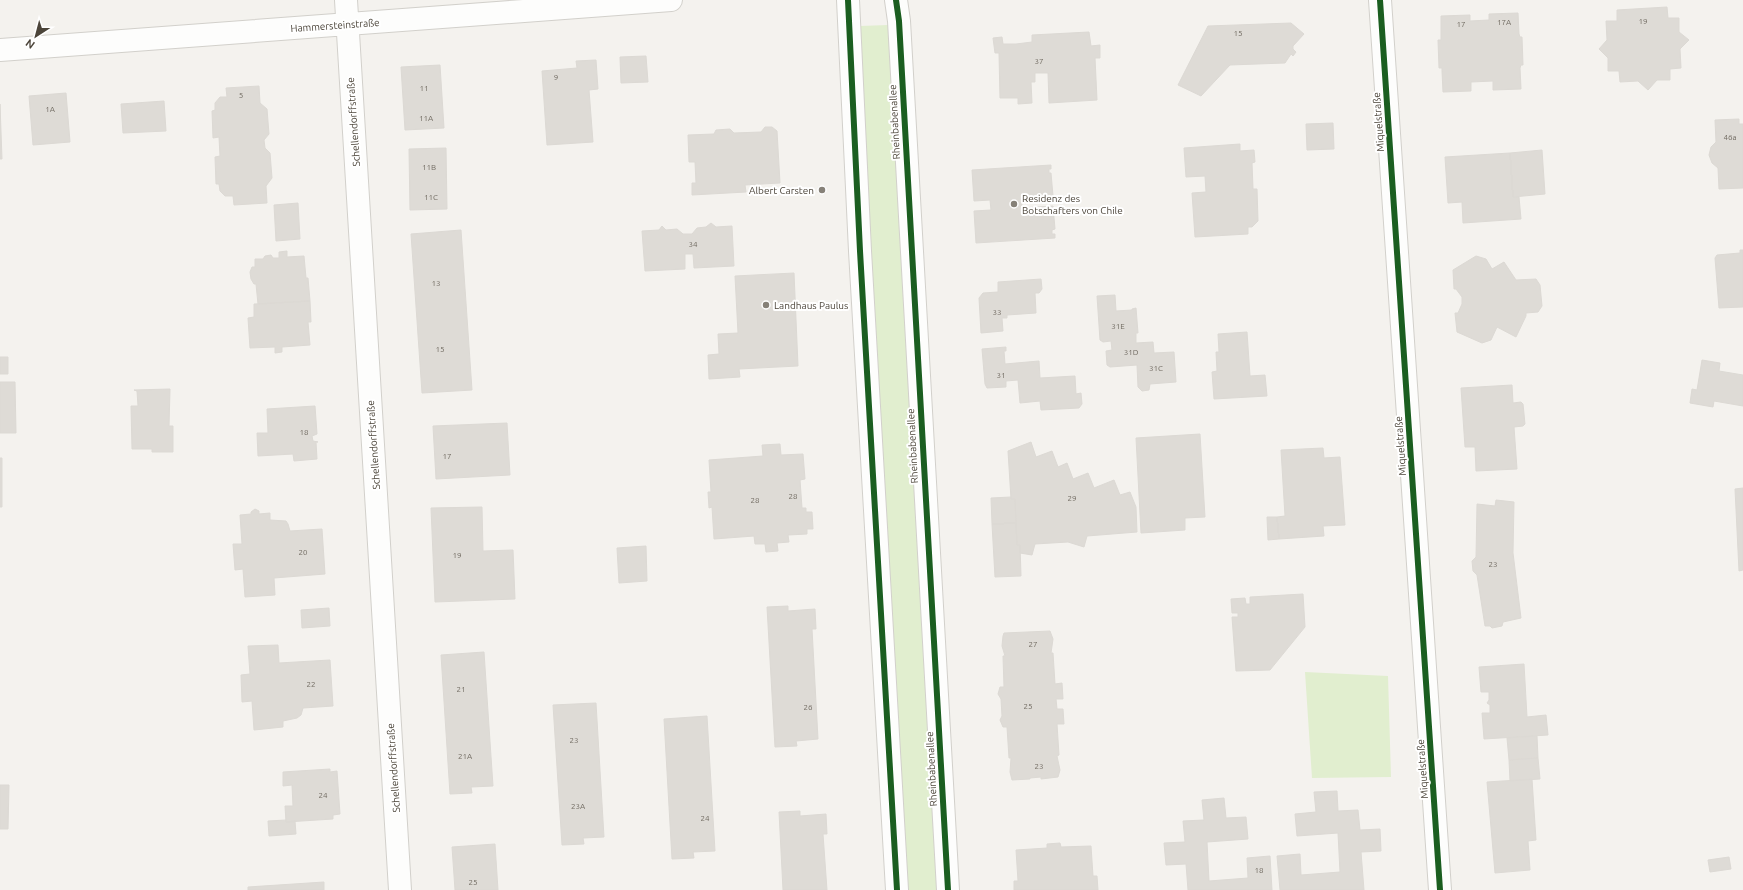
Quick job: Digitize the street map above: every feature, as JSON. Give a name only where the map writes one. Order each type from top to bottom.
[{"type":"street","name":"Schellendorffstraße","points":[[346,0],[400,890]]},
{"type":"street","name":"Hammersteinstraße","points":[[0,50],[671,0]]},
{"type":"street","points":[[848,0],[860,258],[897,890]]},
{"type":"street","name":"Rheinbabenallee","points":[[896,0],[899,29],[948,890]]},
{"type":"street","name":"Miquelstraße","points":[[1380,0],[1440,890]]},
{"type":"green space","points":[[888,25],[938,890],[907,890],[861,90],[860,26]]},
{"type":"green space","points":[[1305,672],[1388,676],[1391,777],[1312,778]]},
{"type":"building","points":[[1667,7],[1668,18],[1679,18],[1679,32],[1689,40],[1680,49],[1681,68],[1670,69],[1670,80],[1657,80],[1648,90],[1638,81],[1620,82],[1619,71],[1608,71],[1608,58],[1599,49],[1607,40],[1606,21],[1617,21],[1617,10]]},
{"type":"building","points":[[1518,13],[1519,34],[1520,37],[1522,37],[1523,65],[1521,65],[1520,68],[1521,89],[1493,90],[1493,81],[1471,82],[1471,91],[1443,92],[1442,68],[1439,68],[1438,40],[1441,40],[1441,16],[1470,15],[1470,21],[1489,20],[1489,14]]},
{"type":"building","points":[[1291,23],[1304,34],[1293,46],[1293,49],[1296,52],[1293,56],[1291,54],[1285,63],[1230,65],[1201,96],[1178,85],[1208,26]]},
{"type":"building","points":[[1089,32],[1091,46],[1100,45],[1100,58],[1095,58],[1097,100],[1049,103],[1048,73],[1035,73],[1035,82],[1031,82],[1032,103],[1018,104],[1018,98],[1000,98],[999,53],[995,53],[993,38],[1002,37],[1003,44],[1016,44],[1032,42],[1032,35]]},
{"type":"building","points":[[646,56],[648,82],[621,83],[620,57]]},
{"type":"building","points":[[596,60],[598,89],[589,90],[593,142],[547,145],[542,71],[577,68],[576,61]]},
{"type":"building","points":[[440,65],[444,128],[405,130],[401,67]]},
{"type":"building","points":[[259,86],[260,103],[267,109],[269,134],[264,140],[265,148],[270,153],[272,178],[266,186],[267,203],[234,205],[233,196],[225,196],[220,191],[219,184],[216,184],[215,157],[220,156],[219,137],[213,138],[212,111],[215,110],[215,103],[220,97],[227,97],[226,88]]},
{"type":"building","points":[[66,93],[70,142],[33,145],[29,96]]},
{"type":"building","points":[[164,101],[166,131],[123,133],[121,104]]},
{"type":"building","points":[[0,104],[2,159],[0,159]]},
{"type":"building","points":[[1739,119],[1739,124],[1743,124],[1743,188],[1719,189],[1718,168],[1712,163],[1709,155],[1711,147],[1716,142],[1715,120]]},
{"type":"building","points":[[1333,123],[1334,149],[1307,150],[1306,124]]},
{"type":"building","points":[[765,127],[772,127],[777,131],[780,183],[745,185],[746,192],[692,195],[692,183],[696,183],[695,162],[689,162],[688,135],[714,134],[716,130],[730,129],[734,133],[761,132]]},
{"type":"building","points":[[1240,144],[1240,151],[1254,150],[1255,162],[1252,163],[1253,189],[1257,189],[1258,221],[1252,227],[1248,227],[1248,234],[1195,237],[1192,193],[1206,192],[1205,176],[1186,177],[1184,148]]},
{"type":"building","points":[[446,148],[447,209],[410,210],[409,149]]},
{"type":"building","points":[[1542,150],[1545,194],[1513,197],[1510,153]]},
{"type":"building","points":[[1510,153],[1513,197],[1519,197],[1521,219],[1463,223],[1462,202],[1448,203],[1445,157]]},
{"type":"building","points":[[1051,165],[1049,173],[1051,173],[1053,196],[1022,197],[1022,208],[1053,206],[1055,229],[1052,230],[1052,234],[1055,234],[1055,238],[976,243],[974,211],[991,210],[990,200],[974,201],[972,170]]},
{"type":"building","points":[[298,203],[300,239],[276,241],[274,205]]},
{"type":"building","points":[[711,223],[716,227],[732,226],[734,266],[694,268],[693,254],[685,254],[685,269],[645,271],[642,231],[659,230],[662,226],[666,230],[677,229],[683,234],[692,234],[697,228],[706,227]]},
{"type":"building","points":[[461,230],[472,390],[422,393],[411,234]]},
{"type":"building","points":[[1740,250],[1743,250],[1743,307],[1719,308],[1715,258],[1717,255],[1740,253]]},
{"type":"building","points":[[287,251],[287,257],[304,256],[310,301],[258,304],[256,284],[254,284],[251,279],[250,272],[252,267],[255,267],[255,259],[263,259],[265,256],[271,255],[273,258],[279,258],[279,252]]},
{"type":"building","points":[[1476,256],[1486,259],[1492,269],[1504,262],[1516,280],[1536,279],[1540,285],[1542,306],[1538,312],[1526,313],[1516,337],[1497,327],[1491,340],[1482,343],[1457,332],[1455,313],[1458,313],[1462,304],[1462,297],[1456,289],[1454,289],[1453,270]]},
{"type":"building","name":"Landhaus Paulus","points":[[794,273],[798,366],[739,369],[740,377],[709,379],[708,355],[719,354],[718,334],[738,333],[735,276]]},
{"type":"building","points":[[1041,279],[1042,289],[1039,293],[1035,293],[1036,313],[1007,315],[1007,318],[1002,318],[1003,331],[981,333],[979,298],[983,293],[998,292],[998,282]]},
{"type":"building","points":[[1115,295],[1116,311],[1132,310],[1136,308],[1138,333],[1136,333],[1136,343],[1153,342],[1154,353],[1174,352],[1176,382],[1150,384],[1149,390],[1142,391],[1138,387],[1137,365],[1110,367],[1107,365],[1106,351],[1112,350],[1111,341],[1103,342],[1100,340],[1097,296]]},
{"type":"building","points":[[310,301],[311,322],[308,322],[310,345],[282,347],[282,352],[275,353],[275,347],[250,348],[248,318],[254,317],[254,304]]},
{"type":"building","points":[[1247,332],[1250,376],[1265,375],[1267,396],[1214,399],[1212,372],[1217,371],[1216,352],[1219,352],[1218,334]]},
{"type":"building","points":[[1006,347],[1006,351],[1004,351],[1005,364],[1039,361],[1040,378],[1075,376],[1076,394],[1081,393],[1082,404],[1079,408],[1041,410],[1040,401],[1020,403],[1018,380],[1006,381],[1006,387],[987,388],[985,384],[982,349]]},
{"type":"building","points":[[0,357],[8,357],[8,374],[0,374]]},
{"type":"building","points":[[1702,360],[1720,363],[1719,371],[1743,375],[1743,406],[1714,401],[1713,407],[1690,403],[1692,389],[1697,390]]},
{"type":"building","points":[[0,382],[15,382],[16,433],[0,433]]},
{"type":"building","points":[[1512,385],[1513,403],[1521,402],[1523,404],[1525,424],[1523,426],[1514,427],[1517,469],[1476,471],[1475,447],[1465,447],[1461,388]]},
{"type":"building","points":[[170,389],[169,426],[173,426],[173,452],[152,452],[152,449],[132,449],[131,406],[138,406],[137,391],[134,390]]},
{"type":"building","points":[[315,406],[317,434],[312,436],[313,441],[318,442],[316,442],[317,459],[294,461],[293,454],[258,456],[257,433],[268,433],[267,409]]},
{"type":"building","points":[[507,423],[510,475],[436,479],[433,426]]},
{"type":"building","points":[[1200,434],[1205,517],[1185,518],[1185,530],[1141,533],[1136,438]]},
{"type":"building","points":[[1031,442],[1036,457],[1052,451],[1058,467],[1067,463],[1073,479],[1088,473],[1094,488],[1114,480],[1120,495],[1130,492],[1136,507],[1137,532],[1087,536],[1084,547],[1068,542],[1035,544],[1032,555],[1020,553],[1020,545],[1017,545],[1015,499],[1011,499],[1008,451]]},
{"type":"building","points":[[780,444],[781,455],[803,454],[805,479],[800,480],[802,508],[806,508],[806,512],[812,512],[813,529],[807,529],[807,534],[788,535],[789,542],[777,543],[778,551],[766,552],[765,544],[755,544],[754,536],[714,539],[712,507],[709,508],[708,492],[711,492],[709,460],[763,456],[762,445]]},
{"type":"building","points":[[1323,448],[1324,458],[1340,457],[1345,525],[1323,526],[1324,536],[1279,539],[1277,517],[1285,516],[1281,450]]},
{"type":"building","points":[[0,458],[2,458],[2,507],[0,507]]},
{"type":"building","points":[[1743,488],[1743,570],[1739,571],[1735,489]]},
{"type":"building","points":[[1011,497],[1011,499],[1015,499],[1016,523],[992,524],[991,498]]},
{"type":"building","points":[[1496,500],[1514,502],[1513,553],[1521,618],[1503,622],[1502,626],[1492,628],[1490,626],[1485,626],[1477,575],[1473,571],[1472,561],[1476,557],[1477,504],[1495,506]]},
{"type":"building","points":[[482,507],[483,551],[513,550],[515,599],[435,602],[431,508]]},
{"type":"building","points":[[255,509],[259,511],[259,514],[270,513],[270,520],[286,521],[290,531],[322,529],[325,574],[274,578],[275,595],[245,597],[243,569],[235,570],[233,544],[242,544],[240,515],[251,514],[251,512]]},
{"type":"building","points":[[1267,517],[1277,517],[1279,539],[1268,540]]},
{"type":"building","points":[[1016,523],[1017,545],[1020,545],[1021,576],[995,577],[992,524]]},
{"type":"building","points":[[646,546],[647,581],[619,583],[617,548]]},
{"type":"building","points":[[1303,594],[1305,627],[1270,670],[1236,671],[1232,617],[1238,617],[1238,613],[1232,613],[1231,599],[1245,598],[1246,604],[1250,604],[1250,597]]},
{"type":"building","points":[[788,606],[788,611],[815,609],[816,629],[812,629],[818,739],[796,741],[797,746],[775,747],[767,607]]},
{"type":"building","points":[[329,608],[330,626],[302,628],[301,610]]},
{"type":"building","points":[[1050,631],[1053,639],[1051,653],[1053,653],[1055,684],[1062,683],[1063,699],[1056,699],[1057,709],[1063,709],[1064,724],[1057,724],[1059,755],[1057,756],[1060,770],[1058,777],[1012,780],[1010,772],[1011,758],[1009,758],[1007,727],[1003,727],[1000,720],[1002,716],[1001,699],[998,694],[1000,687],[1004,687],[1003,656],[1005,656],[1002,646],[1003,636],[1004,633]]},
{"type":"building","points":[[278,645],[279,663],[330,660],[333,706],[303,708],[301,715],[297,718],[283,721],[283,727],[254,730],[252,701],[242,702],[241,675],[250,674],[248,646]]},
{"type":"building","points":[[484,652],[493,786],[471,787],[472,793],[450,794],[441,655]]},
{"type":"building","points":[[1524,664],[1527,717],[1546,715],[1548,735],[1484,739],[1482,713],[1490,713],[1490,705],[1487,703],[1489,700],[1489,692],[1481,692],[1479,667]]},
{"type":"building","points":[[596,703],[604,837],[583,838],[584,844],[562,845],[553,705]]},
{"type":"building","points":[[707,716],[715,851],[693,852],[694,858],[672,859],[664,719]]},
{"type":"building","points":[[1537,736],[1538,758],[1509,760],[1507,738]]},
{"type":"building","points":[[1538,758],[1540,779],[1510,781],[1509,760]]},
{"type":"building","points":[[330,769],[330,772],[337,771],[340,814],[333,815],[333,819],[286,822],[285,806],[293,806],[292,785],[283,786],[283,772]]},
{"type":"building","points":[[1532,779],[1536,840],[1528,841],[1530,870],[1495,873],[1487,782]]},
{"type":"building","points":[[0,785],[9,785],[8,829],[0,829]]},
{"type":"building","points":[[1337,791],[1338,811],[1358,810],[1360,830],[1380,829],[1381,851],[1361,852],[1364,890],[1280,890],[1277,856],[1300,854],[1301,875],[1340,872],[1338,833],[1297,836],[1295,814],[1316,812],[1314,792]]},
{"type":"building","points":[[1224,798],[1226,818],[1246,817],[1248,839],[1207,842],[1209,881],[1248,878],[1247,858],[1270,856],[1272,890],[1188,890],[1186,864],[1166,865],[1164,843],[1185,842],[1183,821],[1204,820],[1202,800]]},
{"type":"building","points":[[800,811],[800,816],[826,814],[827,834],[823,834],[827,890],[783,890],[779,812]]},
{"type":"building","points":[[286,820],[286,822],[295,821],[296,834],[269,836],[268,821]]},
{"type":"building","points":[[1060,843],[1061,847],[1091,846],[1093,876],[1097,876],[1098,890],[1014,890],[1014,881],[1018,881],[1016,850],[1047,848],[1047,844]]},
{"type":"building","points":[[495,844],[498,890],[455,890],[452,847]]},
{"type":"building","points":[[1729,857],[1731,869],[1710,872],[1708,860]]},
{"type":"building","points":[[324,882],[324,890],[248,890],[248,887]]},
{"type":"cycle path","points":[[848,0],[860,251],[897,890]]},
{"type":"cycle path","points":[[896,0],[899,21],[948,890]]},
{"type":"cycle path","points":[[1380,0],[1440,890]]},
{"type":"place","name":"Albert Carsten","points":[[822,190]]},
{"type":"place","name":"Residenz des Botschafters von Chile","points":[[1014,204]]},
{"type":"place","name":"Landhaus Paulus","points":[[766,305]]}]
